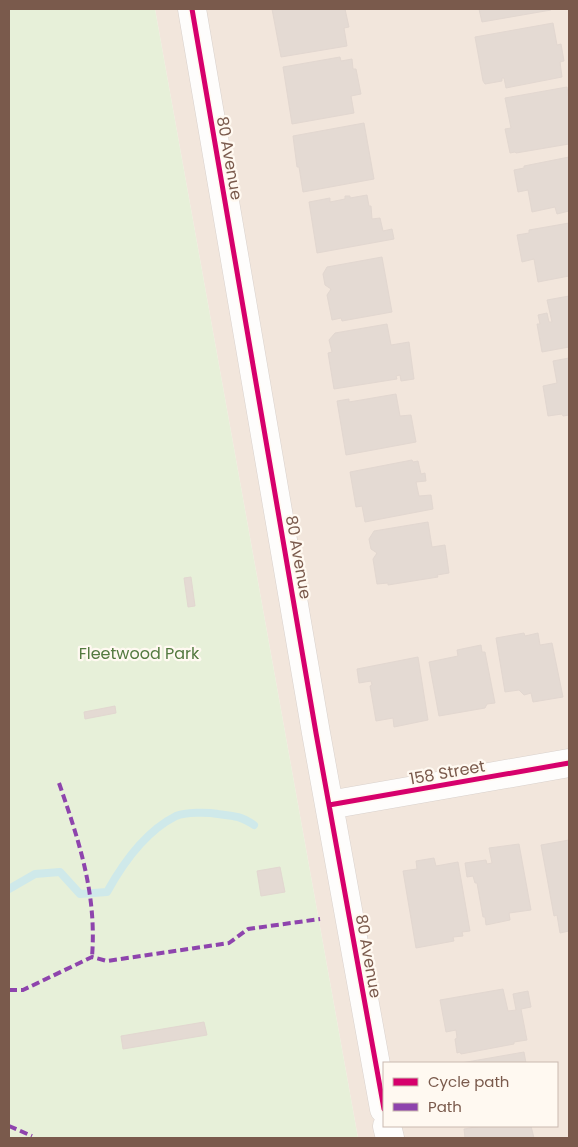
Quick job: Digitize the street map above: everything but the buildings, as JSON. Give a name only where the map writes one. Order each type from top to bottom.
[{"type":"street","name":"80 Avenue","points":[[192,9],[329,805],[383,1103]]},
{"type":"street","name":"158 Street","points":[[329,805],[569,763]]},
{"type":"shaded area","points":[[155,9],[569,9],[569,1138],[358,1138]]},
{"type":"green space","name":"Fleetwood Park","points":[[9,9],[155,9],[358,1138],[9,1138]]},
{"type":"waterway","points":[[9,889],[35,874],[60,872],[80,894],[107,892],[120,870],[145,839],[165,822],[176,816],[191,813],[214,813],[241,818],[254,825]]},
{"type":"marked path","points":[[59,783],[85,868],[92,911],[92,957]]},
{"type":"marked path","points":[[9,990],[23,990],[92,957],[107,961],[229,943],[248,929],[320,919]]},
{"type":"marked path","points":[[9,1126],[32,1136]]},
{"type":"cycle path","points":[[192,9],[316,733],[383,1103]]},
{"type":"cycle path","points":[[329,805],[569,763]]}]
